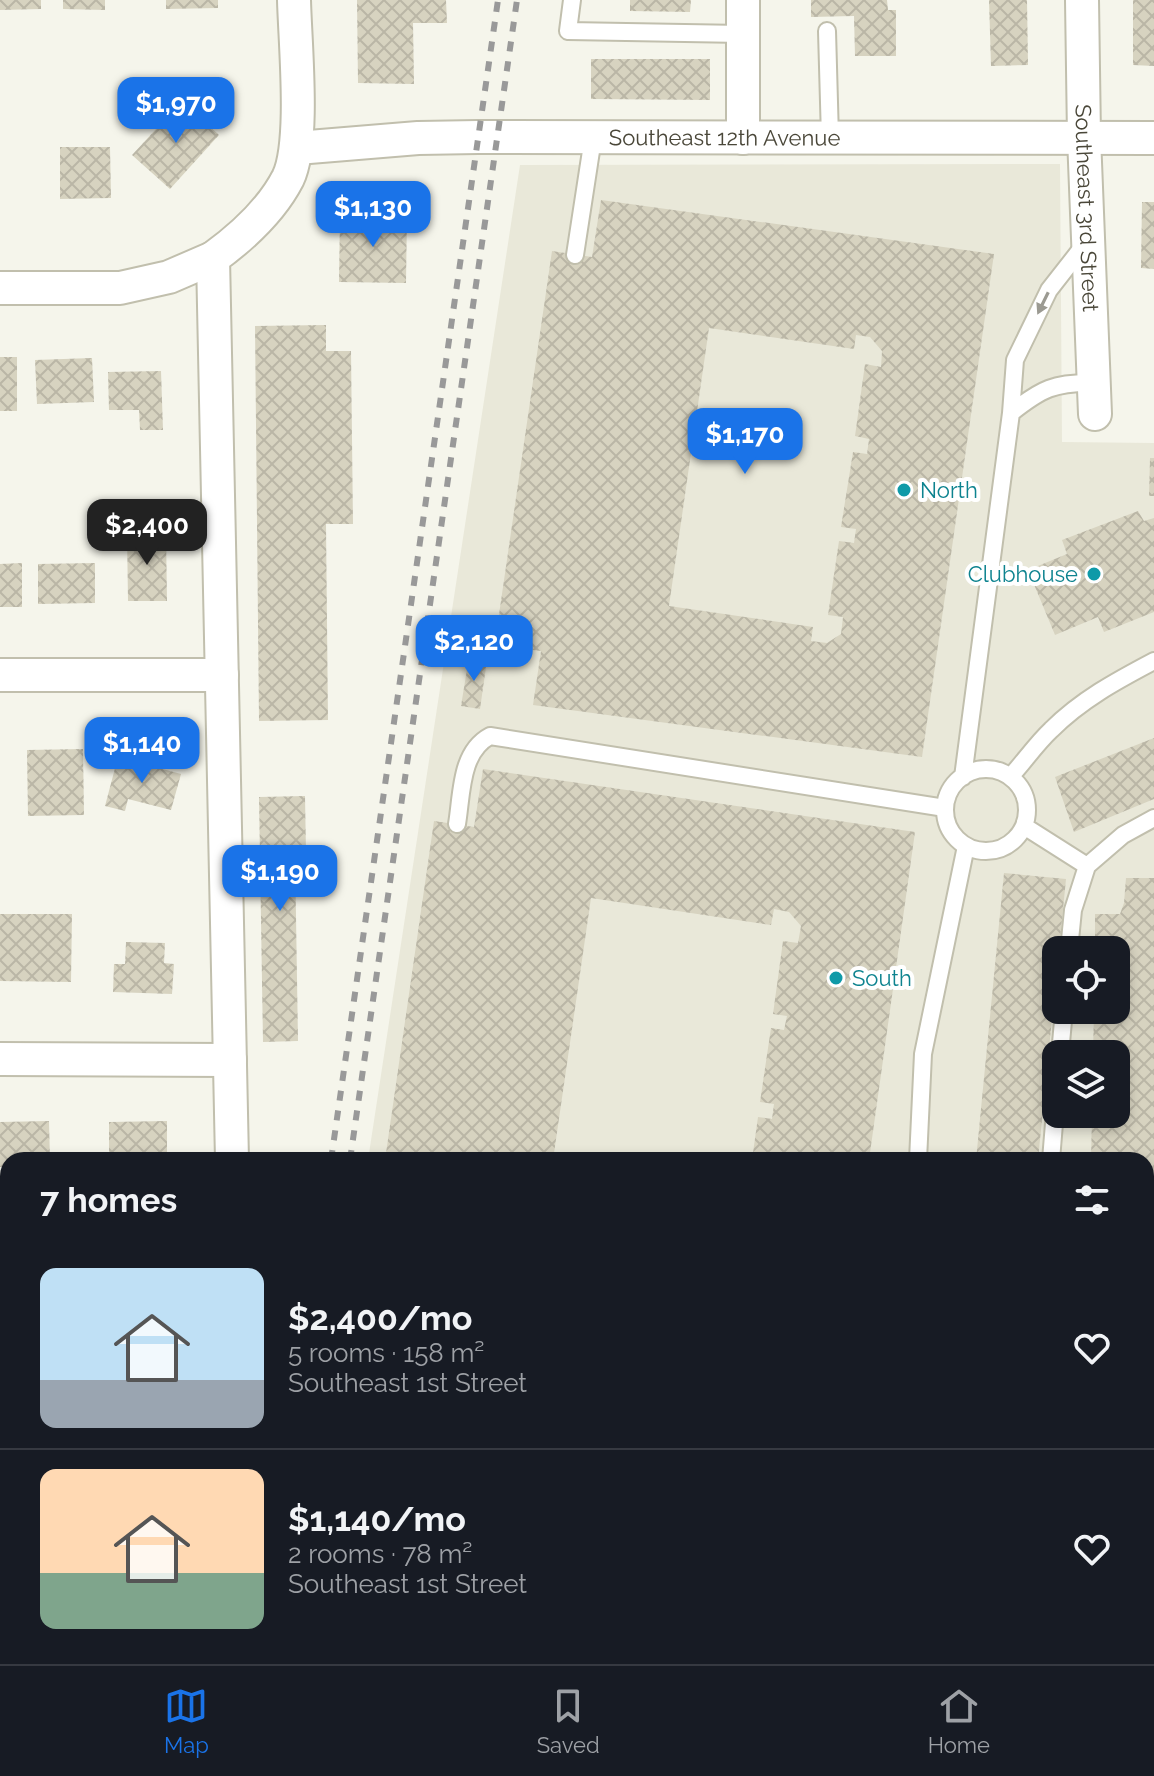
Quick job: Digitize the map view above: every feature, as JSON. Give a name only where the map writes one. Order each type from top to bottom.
[{"type":"street","points":[[0,288],[120,288],[169,277],[213,258],[240,238],[275,199],[289,176],[297,148],[294,0]]},
{"type":"street","points":[[743,0],[743,138]]},
{"type":"street","name":"Southeast 3rd Street","points":[[1082,0],[1094,399]]},
{"type":"street","name":"Southeast 12th Avenue","points":[[297,148],[418,138],[1154,138]]},
{"type":"street","points":[[213,258],[232,1152]]},
{"type":"street","points":[[0,675],[222,675]]},
{"type":"street","points":[[0,1059],[230,1060]]},
{"type":"lane","points":[[572,0],[568,31],[743,34]]},
{"type":"lane","points":[[827,31],[830,138]]},
{"type":"lane","points":[[575,255],[593,138]]},
{"type":"lane","points":[[963,777],[1011,413],[1015,360],[1049,290],[1088,240]]},
{"type":"lane","points":[[1011,413],[1036,393],[1054,385],[1094,399]]},
{"type":"lane","points":[[1010,777],[1049,731],[1097,691],[1154,661]]},
{"type":"lane","points":[[457,824],[469,757],[478,743],[490,736],[945,808]]},
{"type":"lane","points":[[986,769],[1010,777],[1025,799],[1027,812],[1024,826],[1006,846],[993,851],[979,851],[966,846],[950,830],[945,808],[954,785],[963,777],[986,769]]},
{"type":"lane","points":[[1070,936],[1073,910],[1087,866],[1123,835],[1154,818]]},
{"type":"lane","points":[[1024,826],[1087,866]]},
{"type":"lane","points":[[918,1152],[923,1054],[966,846]]},
{"type":"lane","points":[[1052,1152],[1054,1128]]},
{"type":"shaded area","points":[[1060,164],[1062,442],[1154,443],[1154,1152],[369,1152],[520,165]]},
{"type":"building","points":[[0,0],[41,0],[41,9],[0,10]]},
{"type":"building","points":[[63,0],[105,0],[105,10],[63,9]]},
{"type":"building","points":[[166,0],[218,0],[218,8],[166,9]]},
{"type":"building","points":[[357,0],[446,0],[447,23],[413,23],[414,84],[358,83]]},
{"type":"building","points":[[630,0],[691,0],[690,12],[630,11]]},
{"type":"building","points":[[811,0],[887,0],[888,10],[896,10],[896,56],[855,56],[854,16],[811,17]]},
{"type":"building","points":[[989,0],[1027,0],[1028,65],[991,66]]},
{"type":"building","points":[[1133,0],[1154,0],[1154,66],[1133,65]]},
{"type":"building","points":[[591,59],[710,59],[710,100],[591,99]]},
{"type":"building","points":[[182,101],[219,135],[170,189],[132,155]]},
{"type":"building","points":[[60,147],[110,147],[111,198],[60,199]]},
{"type":"building","name":"North","points":[[601,200],[994,254],[922,757],[533,705],[541,651],[501,646],[503,636],[496,635],[552,251],[592,257]],"holes":[[[709,328],[854,349],[856,335],[870,337],[882,351],[881,367],[865,364],[855,436],[869,439],[867,454],[853,452],[841,527],[856,529],[854,543],[839,541],[828,615],[843,617],[841,634],[827,643],[811,641],[813,627],[669,606]]]},
{"type":"building","points":[[1142,202],[1154,202],[1154,269],[1141,268]]},
{"type":"building","points":[[340,215],[407,216],[406,283],[339,282]]},
{"type":"building","points":[[326,325],[326,351],[351,351],[353,524],[326,524],[328,720],[259,721],[255,326]]},
{"type":"building","points":[[0,357],[17,357],[17,411],[0,411]]},
{"type":"building","points":[[92,358],[94,402],[37,404],[35,360]]},
{"type":"building","points":[[161,371],[163,430],[140,430],[139,410],[109,410],[108,372]]},
{"type":"building","points":[[1150,458],[1154,458],[1154,496],[1149,496]]},
{"type":"building","name":"Clubhouse","points":[[1138,511],[1144,521],[1154,518],[1154,612],[1104,632],[1098,617],[1055,635],[1033,582],[1037,580],[1033,568],[1067,554],[1062,540]]},
{"type":"building","points":[[127,533],[166,533],[167,601],[128,601]]},
{"type":"building","points":[[22,563],[22,607],[0,607],[0,564]]},
{"type":"building","points":[[95,563],[95,603],[38,604],[38,564]]},
{"type":"building","points":[[469,657],[487,660],[480,709],[461,706]]},
{"type":"building","points":[[1154,738],[1154,799],[1074,832],[1055,777]]},
{"type":"building","points":[[83,749],[84,815],[28,816],[27,750]]},
{"type":"building","points":[[118,757],[181,774],[171,810],[128,799],[125,811],[105,806]]},
{"type":"building","points":[[483,769],[915,832],[870,1152],[753,1152],[758,1117],[772,1119],[774,1104],[760,1102],[771,1028],[784,1030],[787,1016],[773,1014],[783,941],[798,943],[801,926],[789,912],[774,909],[771,925],[591,898],[554,1152],[386,1152],[434,821],[474,827]]},
{"type":"building","points":[[305,796],[306,853],[295,853],[298,1041],[263,1042],[259,797]]},
{"type":"building","points":[[1004,873],[1066,879],[1060,936],[1042,936],[1042,1024],[1051,1024],[1050,1040],[1042,1040],[1039,1152],[977,1152]]},
{"type":"building","points":[[1126,878],[1154,878],[1154,1152],[1091,1152],[1092,1128],[1130,1128],[1130,1040],[1093,1040],[1094,1024],[1130,1024],[1130,936],[1095,936],[1095,914],[1120,914]]},
{"type":"building","points":[[0,914],[72,914],[71,982],[0,981]]},
{"type":"building","points":[[126,942],[165,943],[164,963],[174,964],[172,994],[113,992],[114,964],[125,964]]},
{"type":"building","points":[[49,1121],[50,1152],[0,1152],[0,1122]]},
{"type":"building","points":[[167,1121],[167,1152],[109,1152],[109,1122]]},
{"type":"railway","points":[[332,1152],[498,0]]},
{"type":"railway","points":[[351,1152],[517,0]]},
{"type":"place","name":"North","points":[[904,490]]},
{"type":"place","name":"Clubhouse","points":[[1094,574]]},
{"type":"place","name":"South","points":[[836,978]]}]
